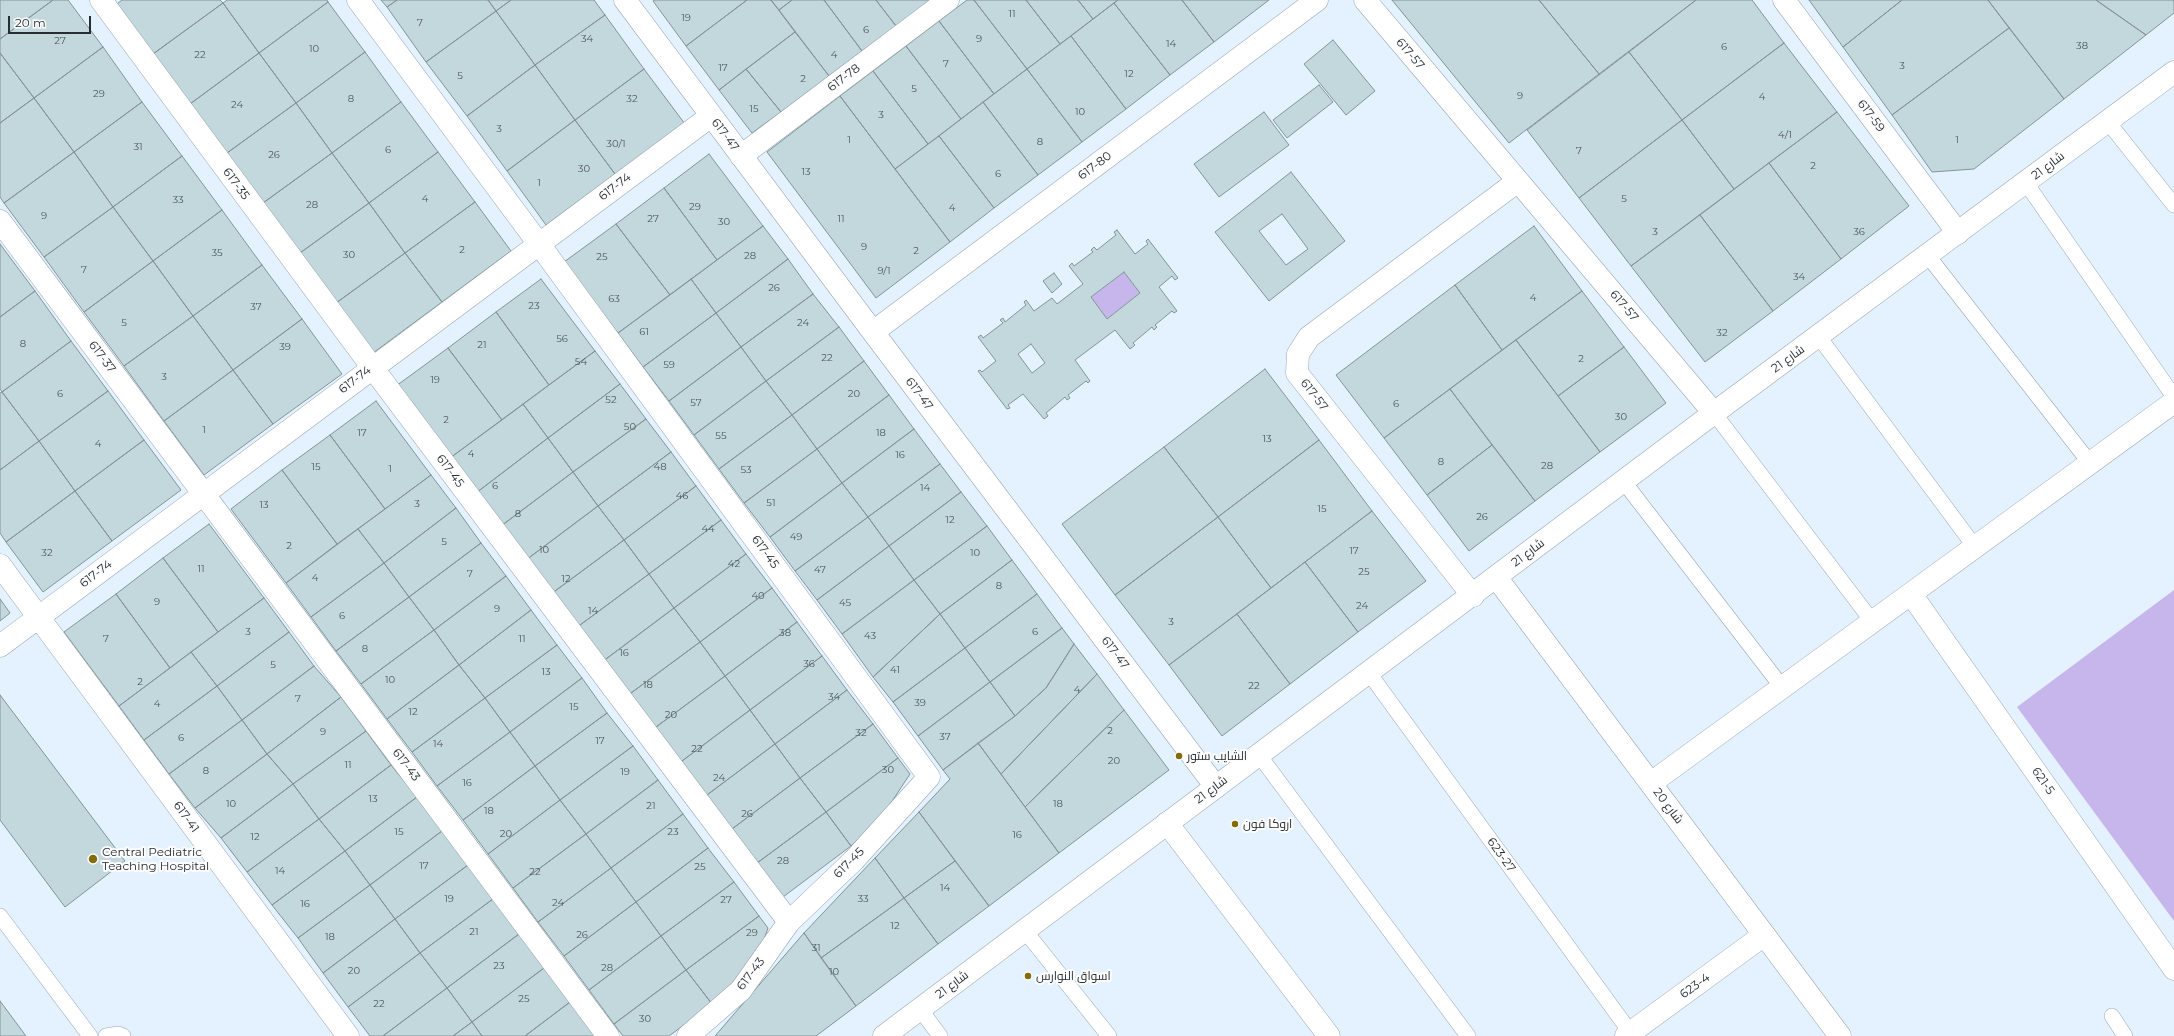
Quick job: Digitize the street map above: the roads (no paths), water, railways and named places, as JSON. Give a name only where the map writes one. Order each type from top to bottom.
[{"type":"street","name":"617-35","points":[[100,0],[372,367]]},
{"type":"street","points":[[358,0],[539,244]]},
{"type":"street","name":"617-78","points":[[741,156],[948,0]]},
{"type":"street","name":"617-80","points":[[872,332],[1316,0]]},
{"type":"street","name":"617-57","points":[[1365,0],[1714,413]]},
{"type":"street","name":"617-59","points":[[1784,0],[1958,233]]},
{"type":"street","name":"617-47","points":[[627,1],[872,332],[1216,787]]},
{"type":"street","name":"شارع 21","points":[[884,1036],[1167,823],[1473,596],[1496,577],[1714,413],[1819,337],[2174,72]]},
{"type":"street","name":"617-74","points":[[0,646],[372,367],[711,116]]},
{"type":"street","name":"617-57","points":[[1473,596],[1297,373],[1298,354],[1309,337],[1518,180]]},
{"type":"street","name":"617-37","points":[[0,221],[203,493]]},
{"type":"street","name":"617-45","points":[[372,367],[789,922],[854,860],[929,777],[539,244]]},
{"type":"street","points":[[1651,783],[2174,402]]},
{"type":"street","name":"617-43","points":[[203,493],[608,1036]]},
{"type":"street","points":[[0,565],[39,617]]},
{"type":"street","name":"شارع 20","points":[[1496,577],[1840,1036]]},
{"type":"street","name":"621-5","points":[[1911,594],[2174,969]]},
{"type":"street","name":"617-41","points":[[39,617],[348,1036]]},
{"type":"street","points":[[1167,823],[1329,1036]]},
{"type":"street","name":"617-43","points":[[688,1036],[741,990],[789,922]]},
{"type":"street","name":"623-4","points":[[1630,1035],[1764,935]]},
{"type":"lane","points":[[2108,122],[2174,205]]},
{"type":"lane","points":[[2026,183],[2174,397]]},
{"type":"lane","points":[[1928,256],[2090,463]]},
{"type":"lane","points":[[1819,337],[1975,547]]},
{"type":"lane","points":[[1714,413],[1872,621]]},
{"type":"lane","points":[[1624,482],[1782,687]]},
{"type":"lane","name":"623-27","points":[[1369,674],[1630,1035]]},
{"type":"lane","points":[[1259,755],[1468,1036]]},
{"type":"lane","points":[[0,916],[90,1036]]},
{"type":"lane","points":[[1025,931],[1109,1036]]},
{"type":"lane","points":[[920,1009],[940,1036]]},
{"type":"lane","points":[[2112,1016],[2125,1036]]},
{"type":"lane","points":[[106,1036],[118,1034],[123,1036]]},
{"type":"place","name":"الشايب ستور","points":[[1179,756]]},
{"type":"place","name":"اروكا فون","points":[[1235,824]]},
{"type":"place","name":"Central Pediatric Teaching Hospital","points":[[93,859]]},
{"type":"place","name":"اسواق النوارس","points":[[1028,976]]}]
